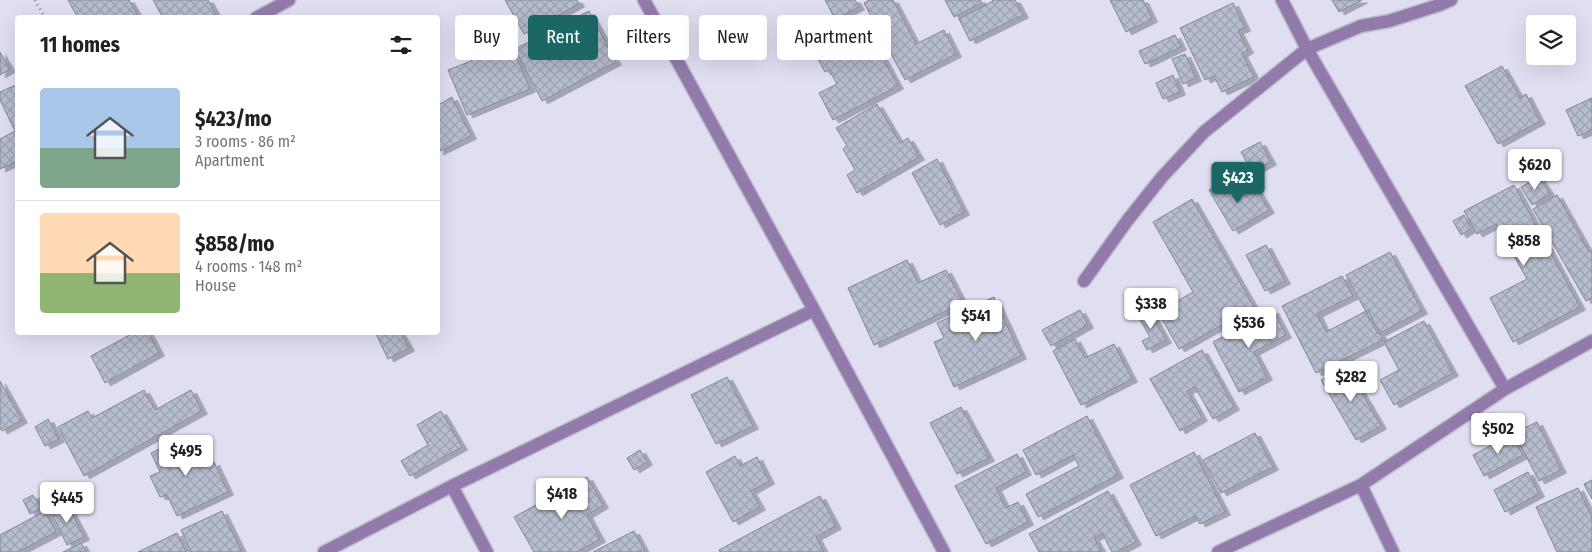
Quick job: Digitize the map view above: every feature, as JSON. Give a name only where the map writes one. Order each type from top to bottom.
[{"type":"street","points":[[262,15],[289,0]]},
{"type":"street","points":[[644,0],[944,552]]},
{"type":"street","points":[[1282,0],[1307,49],[1505,390]]},
{"type":"street","points":[[1084,281],[1126,221],[1162,177],[1204,132],[1307,49],[1361,26],[1388,21],[1439,6],[1450,0]]},
{"type":"street","points":[[324,552],[452,486],[814,310]]},
{"type":"street","points":[[1218,552],[1361,485],[1505,390],[1592,341]]},
{"type":"street","points":[[1361,485],[1393,552]]},
{"type":"street","points":[[452,486],[488,552]]},
{"type":"path","points":[[35,0],[43,15]]},
{"type":"building","points":[[68,0],[129,0],[137,15],[76,15]]},
{"type":"building","points":[[153,0],[208,0],[216,15],[161,15]]},
{"type":"building","points":[[505,0],[577,0],[579,4],[559,15],[528,15],[528,32],[524,34],[518,23],[518,15],[513,15]]},
{"type":"building","points":[[825,0],[855,0],[859,7],[843,15],[833,15]]},
{"type":"building","points":[[869,0],[893,0],[916,44],[944,30],[956,54],[905,80],[891,54],[891,15],[870,15],[864,3]]},
{"type":"building","points":[[945,0],[980,0],[982,3],[954,17]]},
{"type":"building","points":[[992,0],[1015,0],[1023,15],[970,41],[959,19]]},
{"type":"building","points":[[1110,0],[1143,0],[1152,19],[1126,32]]},
{"type":"building","points":[[1332,0],[1362,0],[1339,12]]},
{"type":"building","points":[[1233,3],[1245,28],[1238,31],[1248,50],[1242,54],[1254,77],[1222,92],[1214,76],[1205,80],[1180,28]]},
{"type":"building","points":[[589,11],[591,15],[581,15]]},
{"type":"building","points":[[598,28],[608,47],[608,60],[615,60],[616,62],[542,101],[518,55],[518,48],[528,42],[528,60],[598,60]]},
{"type":"building","points":[[1175,35],[1181,47],[1145,64],[1139,51]]},
{"type":"building","points":[[0,52],[10,69],[0,75]]},
{"type":"building","points":[[1185,54],[1196,78],[1183,84],[1172,59]]},
{"type":"building","points":[[518,60],[530,89],[467,115],[448,70],[471,61]]},
{"type":"building","points":[[818,60],[884,60],[898,86],[833,120],[819,93],[837,84],[829,70],[825,72]]},
{"type":"building","points":[[1502,66],[1520,98],[1526,94],[1540,121],[1498,144],[1465,86]]},
{"type":"building","points":[[1173,75],[1180,92],[1163,99],[1156,83]]},
{"type":"building","points":[[15,85],[15,131],[0,100],[0,92]]},
{"type":"building","points":[[452,97],[471,136],[440,151],[440,104]]},
{"type":"building","points":[[1592,98],[1592,130],[1578,136],[1566,110]]},
{"type":"building","points":[[877,104],[900,143],[908,138],[919,157],[857,193],[847,175],[855,170],[843,149],[847,146],[836,128]]},
{"type":"building","points":[[15,131],[15,162],[0,169],[0,139]]},
{"type":"building","points":[[1260,142],[1271,162],[1252,172],[1241,152]]},
{"type":"building","points":[[937,159],[964,212],[940,225],[912,173]]},
{"type":"building","points":[[1233,177],[1245,197],[1257,190],[1269,210],[1233,231],[1209,190]]},
{"type":"building","points":[[1539,177],[1550,194],[1532,205],[1521,187]]},
{"type":"building","points":[[1514,185],[1580,307],[1513,342],[1490,298],[1527,279],[1496,224],[1477,234],[1464,211]]},
{"type":"building","points":[[1557,195],[1589,252],[1592,250],[1592,298],[1586,301],[1533,209]]},
{"type":"building","points":[[1192,199],[1254,307],[1179,349],[1158,312],[1193,292],[1153,222]]},
{"type":"building","points":[[1464,215],[1471,229],[1461,235],[1453,221]]},
{"type":"building","points":[[1266,245],[1285,281],[1265,291],[1246,255]]},
{"type":"building","points":[[1390,252],[1422,311],[1378,334],[1346,275]]},
{"type":"building","points":[[907,260],[918,283],[946,270],[963,303],[874,345],[848,288]]},
{"type":"building","points":[[1342,276],[1353,296],[1317,314],[1326,332],[1368,310],[1383,340],[1316,373],[1282,306]]},
{"type":"building","points":[[994,297],[1021,356],[954,387],[934,342],[944,338],[937,323]]},
{"type":"building","points":[[1149,309],[1166,340],[1147,350],[1142,341],[1150,337],[1137,315]]},
{"type":"building","points":[[1080,310],[1088,325],[1051,346],[1042,330]]},
{"type":"building","points":[[1273,310],[1286,335],[1254,352],[1267,377],[1239,392],[1213,342]]},
{"type":"building","points":[[1424,321],[1453,373],[1394,405],[1380,380],[1399,370],[1384,342]]},
{"type":"building","points":[[130,335],[150,335],[159,353],[105,383],[91,356]]},
{"type":"building","points":[[376,335],[402,335],[409,348],[388,359]]},
{"type":"building","points":[[1075,339],[1085,358],[1114,344],[1132,379],[1081,405],[1053,351]]},
{"type":"building","points":[[1202,350],[1234,407],[1213,419],[1195,387],[1187,391],[1202,418],[1180,431],[1150,379]]},
{"type":"building","points":[[1346,366],[1381,426],[1356,440],[1321,380]]},
{"type":"building","points":[[727,377],[753,426],[716,444],[691,395]]},
{"type":"building","points":[[0,381],[22,420],[2,431],[0,428]]},
{"type":"building","points":[[144,390],[155,410],[191,390],[202,411],[84,476],[58,427],[88,411],[92,418]]},
{"type":"building","points":[[961,407],[989,458],[957,474],[930,423]]},
{"type":"building","points":[[441,411],[462,447],[410,476],[401,461],[428,445],[417,425]]},
{"type":"building","points":[[1087,416],[1118,475],[1038,517],[1026,494],[1079,466],[1073,455],[1036,475],[1023,450]]},
{"type":"building","points":[[48,419],[59,439],[45,446],[35,427]]},
{"type":"building","points":[[1537,422],[1561,470],[1539,481],[1514,433]]},
{"type":"building","points":[[1255,433],[1273,467],[1221,493],[1203,460]]},
{"type":"building","points":[[1512,434],[1523,455],[1484,476],[1473,455]]},
{"type":"building","points":[[189,435],[204,467],[214,462],[228,492],[177,516],[167,495],[160,497],[150,476],[160,472],[151,453]]},
{"type":"building","points":[[640,450],[647,462],[634,470],[627,458]]},
{"type":"building","points":[[1194,452],[1225,512],[1200,524],[1195,516],[1156,536],[1130,485]]},
{"type":"building","points":[[1017,454],[1026,472],[996,488],[1006,508],[1018,502],[1028,522],[986,544],[955,486]]},
{"type":"building","points":[[735,456],[740,466],[757,457],[769,481],[751,491],[760,507],[733,522],[706,472]]},
{"type":"building","points":[[1528,472],[1539,494],[1505,512],[1494,490]]},
{"type":"building","points":[[587,477],[603,505],[587,515],[600,539],[577,552],[534,552],[514,517]]},
{"type":"building","points":[[1592,480],[1592,499],[1584,484]]},
{"type":"building","points":[[1578,488],[1592,517],[1592,552],[1557,552],[1536,507]]},
{"type":"building","points":[[1108,491],[1136,542],[1117,552],[1112,552],[1102,533],[1094,538],[1102,552],[1039,552],[1029,534]]},
{"type":"building","points":[[33,495],[41,508],[30,514],[23,500]]},
{"type":"building","points":[[820,496],[836,526],[816,537],[824,552],[720,552],[719,550]]},
{"type":"building","points":[[66,502],[84,537],[67,545],[50,510]]},
{"type":"building","points":[[45,511],[56,532],[18,552],[0,552],[0,535]]},
{"type":"building","points":[[222,511],[242,552],[191,552],[181,530]]},
{"type":"building","points":[[634,531],[645,552],[593,552]]},
{"type":"building","points":[[177,533],[186,552],[138,552]]},
{"type":"building","points":[[81,543],[86,552],[63,552]]}]
